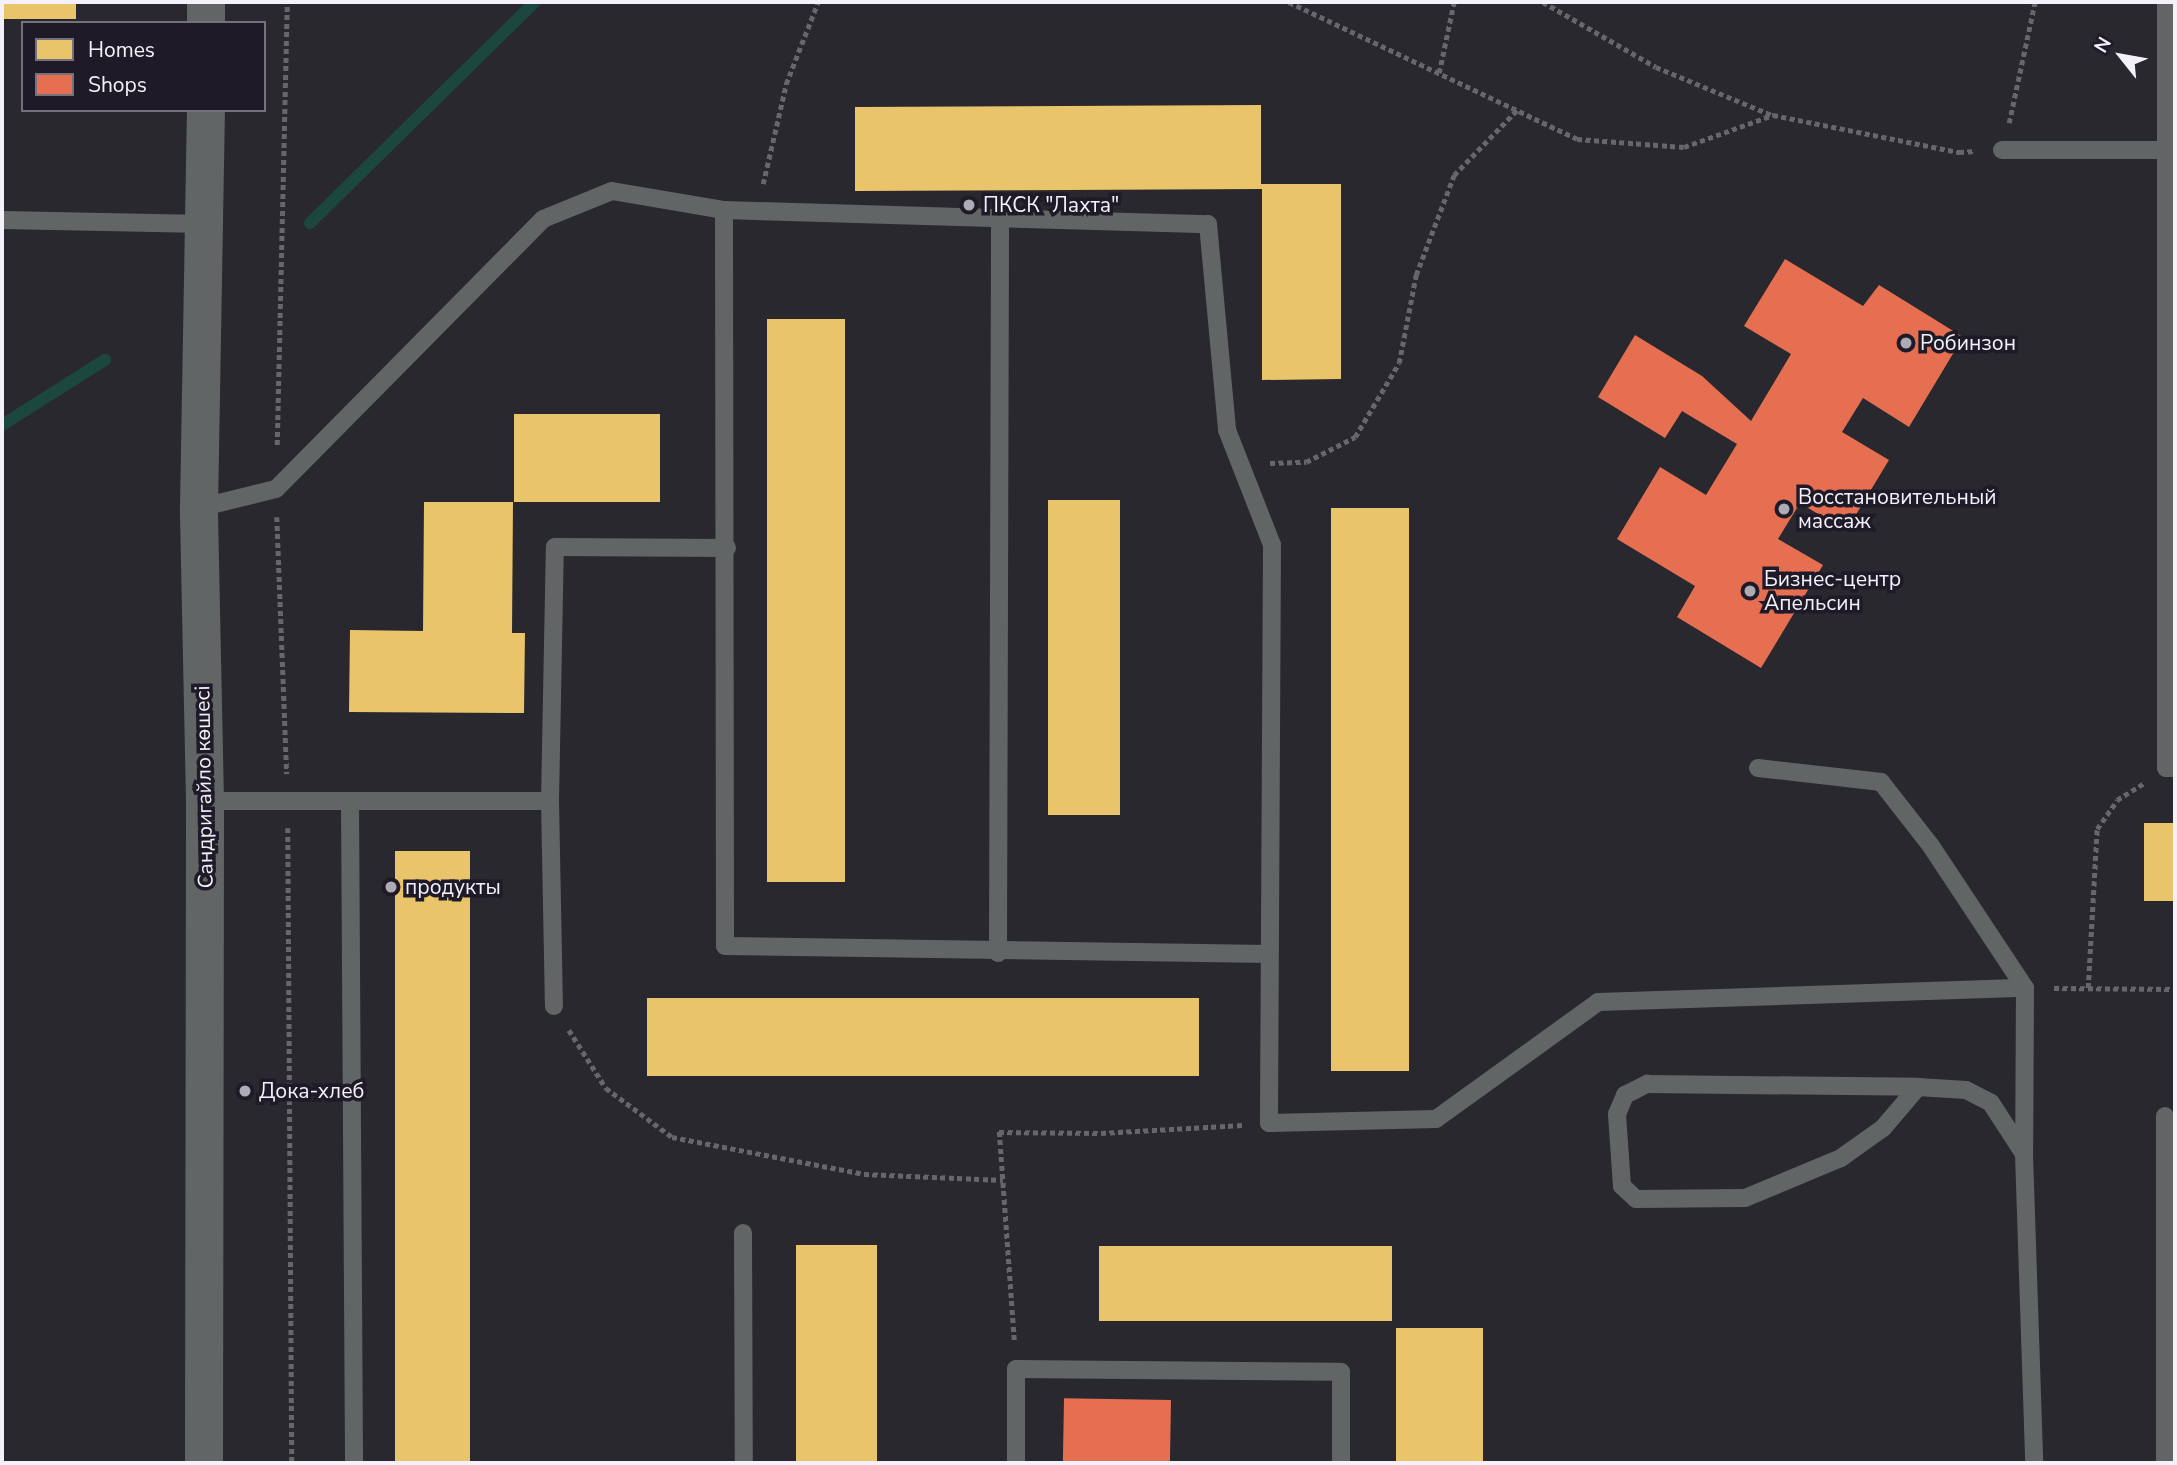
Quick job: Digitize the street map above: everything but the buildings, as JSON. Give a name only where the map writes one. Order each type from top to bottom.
[{"type":"street","points":[[206,2],[206,21]]},
{"type":"street","name":"Сандригайло көшесі","points":[[204,1463],[205,801],[199,508],[206,112]]},
{"type":"lane","points":[[2166,2],[2170,117],[2165,150],[2171,768]]},
{"type":"lane","points":[[2002,150],[2165,150]]},
{"type":"lane","points":[[199,508],[276,489],[543,219],[612,191],[724,210],[1208,224],[1227,430],[1272,545],[1269,1123],[1436,1119],[1598,1002],[2025,988]]},
{"type":"lane","points":[[724,210],[727,548],[725,946],[998,953],[1269,954]]},
{"type":"lane","points":[[998,953],[1000,218]]},
{"type":"lane","points":[[2,220],[205,224]]},
{"type":"lane","points":[[554,1006],[550,801],[555,547],[727,548]]},
{"type":"lane","points":[[1758,768],[1881,782],[1931,846],[2025,988],[2024,1154],[2034,1463]]},
{"type":"lane","points":[[205,801],[550,801]]},
{"type":"lane","points":[[350,802],[354,1463]]},
{"type":"lane","points":[[1918,1087],[1883,1128],[1841,1158],[1745,1198],[1636,1199],[1622,1186],[1617,1114],[1625,1095],[1647,1084],[1918,1087],[1966,1090],[1991,1103],[2024,1154]]},
{"type":"lane","points":[[2165,1116],[2165,1463]]},
{"type":"lane","points":[[743,1233],[744,1463]]},
{"type":"lane","points":[[1016,1463],[1017,1369],[1341,1372],[1342,1463]]},
{"type":"path","points":[[287,2],[276,489],[288,802],[292,1463]]},
{"type":"path","points":[[757,211],[786,84],[818,2]]},
{"type":"path","points":[[1289,2],[1577,139],[1684,147],[1773,115]]},
{"type":"path","points":[[1439,73],[1454,2]]},
{"type":"path","points":[[1543,2],[1656,67],[1773,115],[1959,152],[2002,150],[2028,52],[2035,2]]},
{"type":"path","points":[[1241,464],[1306,462],[1355,437],[1399,363],[1416,275],[1454,175],[1517,110]]},
{"type":"path","points":[[2088,988],[2097,829],[2118,800],[2171,768]]},
{"type":"path","points":[[2025,988],[2175,989]]},
{"type":"path","points":[[554,1006],[606,1088],[671,1137],[864,1174],[1003,1180]]},
{"type":"path","points":[[1017,1369],[999,1132],[1101,1133],[1269,1123]]},
{"type":"waterway","points":[[310,223],[535,2]]},
{"type":"waterway","points":[[2,425],[105,360]]},
{"type":"place","name":"ПКСК \"Лахта\"","points":[[969,205]]},
{"type":"place","name":"Робинзон","points":[[1906,343]]},
{"type":"place","name":"Восстановительный массаж","points":[[1784,509]]},
{"type":"place","name":"Бизнес-центр Апельсин","points":[[1750,591]]},
{"type":"place","name":"продукты","points":[[391,887]]},
{"type":"place","name":"Дока-хлеб","points":[[245,1091]]}]
